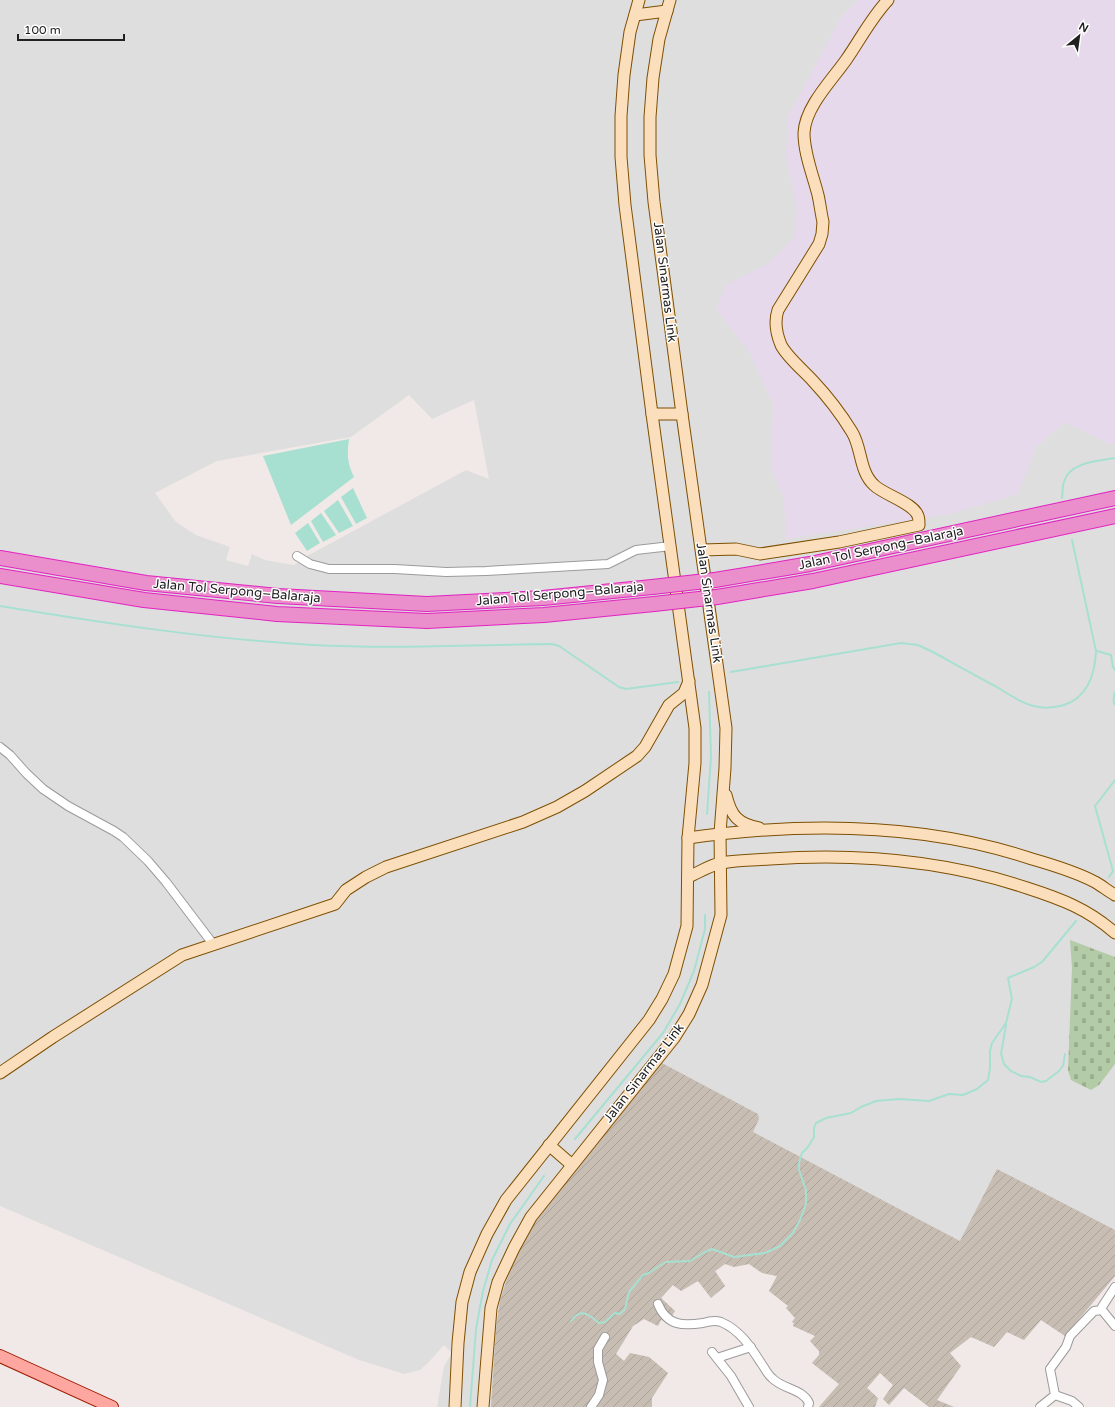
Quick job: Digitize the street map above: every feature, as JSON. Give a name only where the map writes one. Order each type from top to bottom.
[{"type":"highway","name":"Jalan Tol Serpong–Balaraja","points":[[0,558],[162,584],[278,596],[427,604],[543,598],[715,580],[810,564],[1115,498]]},
{"type":"highway","name":"Jalan Tol Serpong–Balaraja","points":[[0,576],[152,601],[277,614],[427,621],[544,615],[717,597],[813,581],[1115,516]]},
{"type":"main road","points":[[0,1356],[112,1407]]},
{"type":"street","points":[[455,1407],[458,1343],[462,1302],[470,1272],[487,1234],[506,1200],[649,1020],[662,999],[674,974],[688,926],[688,838],[695,763],[695,728],[652,414],[625,205],[621,156],[621,116],[624,75],[630,32],[639,0]]},
{"type":"street","name":"Jalan Sinarmas Link","points":[[483,1407],[491,1308],[498,1282],[514,1248],[531,1217],[674,1038],[689,1014],[702,985],[721,915],[720,833],[724,787],[726,728],[682,414],[654,202],[650,155],[650,117],[653,78],[659,39],[670,0]]},
{"type":"street","points":[[702,550],[736,549],[760,554],[840,542],[919,525],[918,514],[908,504],[882,492],[867,476],[854,435],[846,422],[816,385],[785,351],[777,334],[776,325],[778,310],[819,244],[822,234],[823,222],[806,148],[804,132],[807,121],[811,110],[819,97],[880,8],[888,0]]},
{"type":"street","points":[[635,15],[666,11]]},
{"type":"street","points":[[652,414],[682,414]]},
{"type":"street","points":[[297,556],[310,564],[329,569],[395,569],[446,572],[486,571],[608,564],[636,550],[671,546]]},
{"type":"street","points":[[0,1073],[53,1036],[182,955],[335,904],[346,890],[366,877],[386,867],[523,822],[557,807],[637,756],[645,747],[668,705],[684,693],[689,681]]},
{"type":"street","points":[[0,748],[10,755],[43,789],[68,806],[123,837],[148,861],[166,882],[213,944]]},
{"type":"street","points":[[724,787],[729,808],[736,818],[748,826],[771,830]]},
{"type":"street","points":[[688,838],[720,833],[799,828],[861,827],[912,832],[964,840],[1015,853],[1094,882],[1115,895]]},
{"type":"street","points":[[688,877],[721,863],[800,857],[860,857],[909,861],[958,869],[1007,881],[1080,908],[1103,922],[1115,933]]},
{"type":"street","points":[[549,1145],[572,1165]]},
{"type":"street","points":[[1102,1310],[1102,1307],[1115,1288]]},
{"type":"street","points":[[658,1304],[662,1314],[666,1318],[676,1323],[684,1324],[717,1321],[732,1327],[751,1347],[772,1379],[804,1396],[809,1403],[808,1407]]},
{"type":"street","points":[[1102,1310],[1115,1326]]},
{"type":"street","points":[[1055,1395],[1050,1369],[1066,1347],[1070,1336],[1094,1311],[1102,1310]]},
{"type":"street","points":[[591,1407],[599,1395],[603,1380],[598,1362],[598,1349],[605,1337]]},
{"type":"street","points":[[749,1407],[731,1376],[715,1355],[751,1347]]},
{"type":"street","points":[[1040,1407],[1055,1395]]},
{"type":"street","points":[[1055,1395],[1072,1401],[1079,1407]]},
{"type":"shaded area","points":[[0,0],[1115,0],[1115,1276],[1065,1336],[1041,1320],[1024,1340],[1007,1332],[994,1347],[971,1337],[950,1353],[961,1366],[937,1400],[954,1407],[929,1407],[904,1388],[889,1405],[883,1399],[893,1385],[880,1373],[867,1388],[878,1398],[875,1407],[819,1407],[839,1384],[812,1363],[819,1355],[819,1351],[810,1341],[815,1336],[793,1326],[794,1323],[792,1322],[795,1318],[786,1308],[788,1306],[769,1291],[777,1276],[762,1273],[749,1264],[734,1267],[725,1264],[715,1272],[725,1286],[711,1298],[698,1281],[681,1291],[673,1285],[661,1298],[675,1311],[668,1322],[661,1320],[658,1326],[644,1319],[633,1326],[616,1354],[624,1361],[630,1353],[649,1357],[668,1373],[652,1398],[652,1407],[437,1407],[444,1366],[452,1353],[444,1345],[420,1370],[404,1374],[359,1360],[0,1206]],"holes":[[[409,395],[432,419],[474,400],[489,479],[466,470],[309,555],[294,565],[265,560],[252,554],[248,566],[226,560],[230,547],[196,535],[176,522],[155,493],[217,461],[351,437]]]},
{"type":"shaded area","points":[[858,0],[1115,0],[1115,443],[1110,444],[1065,422],[1036,447],[1018,494],[950,514],[786,539],[783,496],[771,469],[773,404],[749,352],[716,309],[726,285],[769,263],[794,238],[797,209],[786,155],[788,117],[841,17]]},
{"type":"shaded area","points":[[349,439],[348,458],[354,477],[291,525],[263,456]]},
{"type":"shaded area","points":[[353,488],[367,518],[356,524],[341,497]]},
{"type":"shaded area","points":[[338,500],[353,526],[339,533],[324,511]]},
{"type":"shaded area","points":[[321,513],[336,535],[323,542],[311,521]]},
{"type":"shaded area","points":[[308,523],[320,543],[307,551],[295,533]]},
{"type":"shaded area","points":[[660,1062],[758,1114],[759,1119],[753,1132],[960,1241],[997,1169],[1115,1230],[1115,1276],[1065,1336],[1041,1320],[1024,1340],[1007,1332],[994,1347],[971,1337],[950,1353],[961,1366],[937,1400],[954,1407],[929,1407],[904,1388],[889,1405],[883,1399],[893,1385],[880,1373],[867,1388],[878,1398],[875,1407],[819,1407],[839,1384],[812,1363],[819,1355],[819,1351],[810,1341],[815,1336],[793,1326],[794,1323],[792,1322],[795,1318],[786,1308],[788,1306],[769,1291],[777,1276],[762,1273],[749,1264],[734,1267],[725,1264],[715,1271],[725,1286],[711,1298],[698,1281],[681,1291],[673,1285],[661,1298],[675,1311],[668,1322],[661,1320],[658,1326],[644,1319],[633,1326],[616,1354],[624,1361],[630,1353],[649,1357],[668,1373],[652,1398],[652,1407],[491,1407],[496,1328],[500,1300],[514,1258],[526,1233],[542,1210]]},
{"type":"green space","points":[[1070,940],[1115,957],[1115,1064],[1099,1085],[1091,1090],[1071,1080],[1068,1070],[1072,968]]},
{"type":"waterway","points":[[1062,498],[1064,482],[1067,475],[1072,470],[1085,464],[1115,458]]},
{"type":"waterway","points":[[731,672],[901,643],[918,645],[933,652],[1027,704],[1045,708],[1064,705],[1079,697],[1089,684],[1094,668],[1096,651],[1072,540]]},
{"type":"waterway","points":[[0,606],[195,635],[313,645],[372,647],[552,644],[559,646],[619,687],[626,689],[678,682]]},
{"type":"waterway","points":[[1097,651],[1111,655],[1115,670]]},
{"type":"waterway","points":[[707,814],[711,757],[709,692]]},
{"type":"waterway","points":[[1115,692],[1113,700],[1115,705]]},
{"type":"waterway","points":[[1109,877],[1113,871],[1095,806],[1115,780]]},
{"type":"waterway","points":[[575,1139],[663,1033],[680,1004],[694,971],[705,929],[705,915]]},
{"type":"waterway","points":[[571,1321],[578,1314],[582,1313],[588,1315],[599,1323],[605,1322],[615,1313],[620,1314],[625,1309],[629,1292],[643,1275],[649,1273],[666,1262],[690,1261],[712,1249],[734,1257],[765,1253],[780,1246],[793,1233],[806,1204],[806,1190],[799,1170],[799,1163],[802,1153],[814,1137],[814,1128],[816,1123],[826,1118],[851,1113],[876,1101],[899,1099],[929,1101],[949,1094],[963,1095],[977,1089],[988,1080],[992,1043],[1006,1023],[1012,999],[1008,978],[1042,962],[1076,921]]},
{"type":"waterway","points":[[1006,1025],[1001,1054],[1004,1064],[1011,1071],[1021,1076],[1030,1077],[1041,1082],[1046,1081],[1063,1066],[1065,1054]]},
{"type":"waterway","points":[[470,1407],[476,1329],[483,1291],[492,1260],[510,1224],[544,1176]]}]
